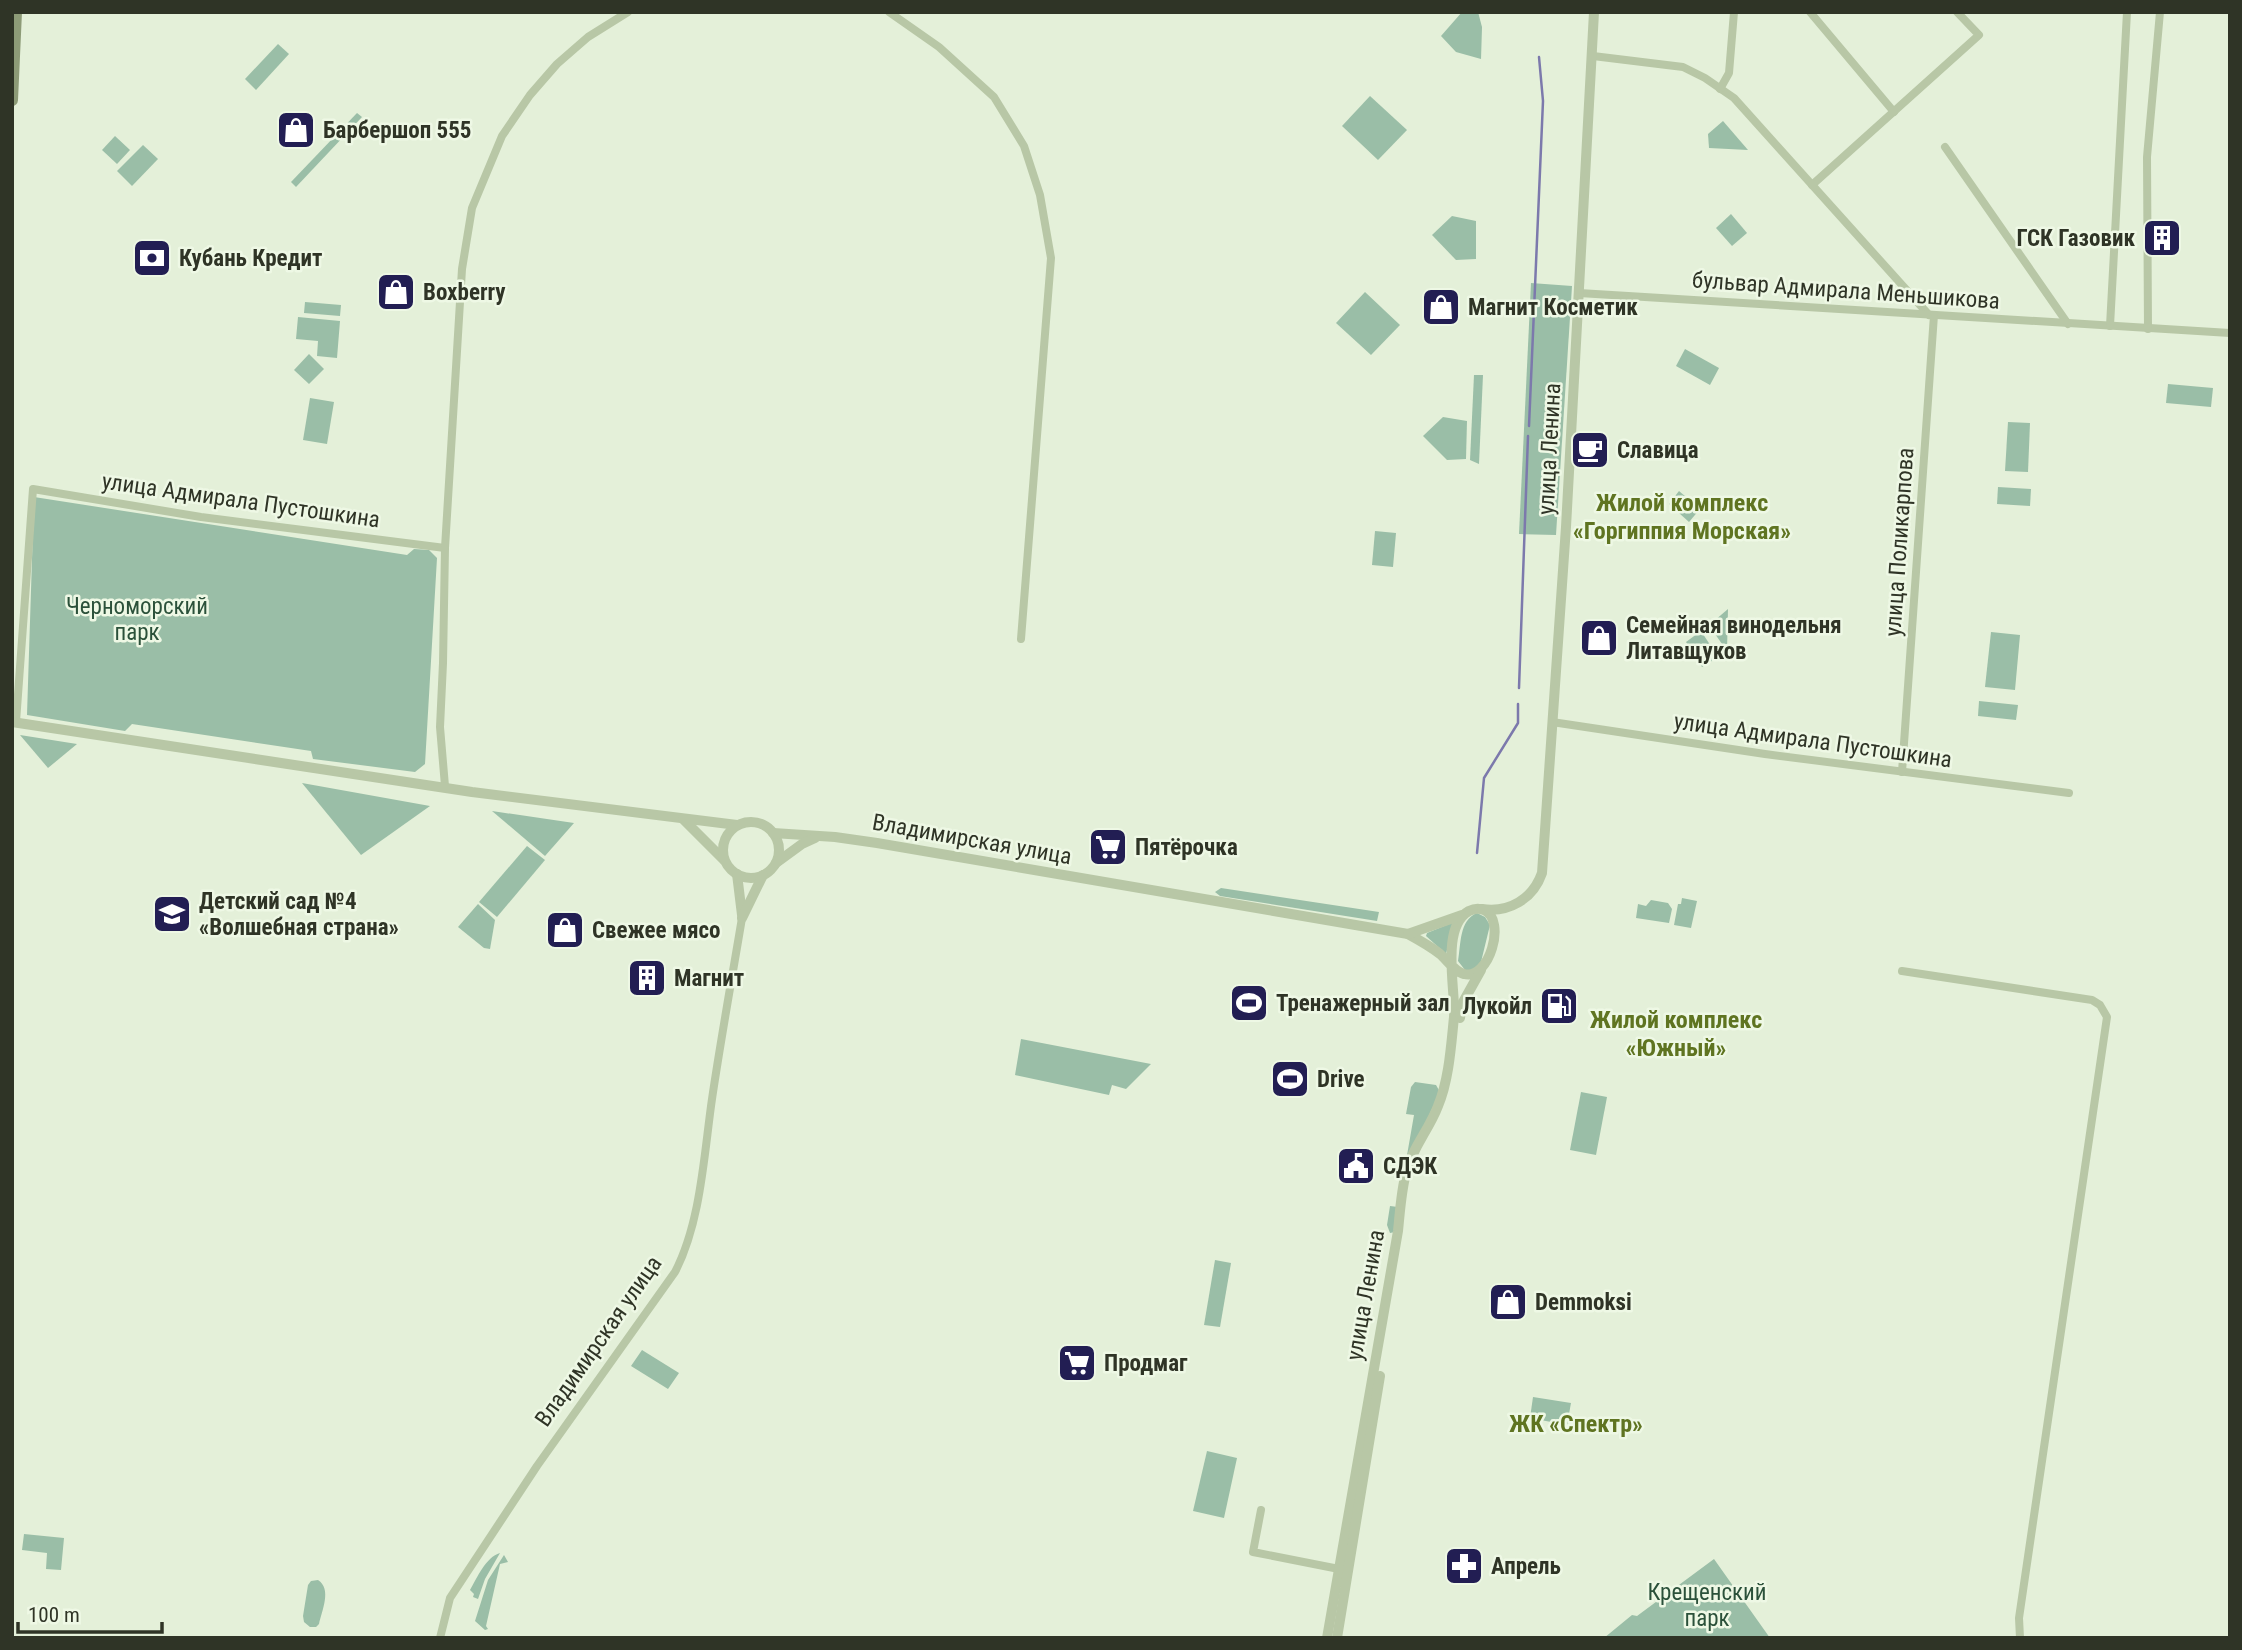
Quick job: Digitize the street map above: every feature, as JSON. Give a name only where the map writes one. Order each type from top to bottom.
[{"type":"main road","points":[[12,100],[16,12]]},
{"type":"street","points":[[445,786],[440,727],[445,548],[463,269],[472,208],[502,136],[530,95],[557,64],[588,37],[628,12]]},
{"type":"street","points":[[889,12],[939,47],[994,97],[1024,146],[1040,195],[1051,258],[1021,639]]},
{"type":"street","name":"улица Ленина","points":[[1505,908],[1524,899],[1537,888],[1542,873],[1594,12]]},
{"type":"street","points":[[1720,89],[1729,73],[1734,12]]},
{"type":"street","points":[[1810,12],[1894,112]]},
{"type":"street","points":[[1812,185],[1979,35],[1957,12]]},
{"type":"street","points":[[2110,326],[2127,12]]},
{"type":"street","points":[[2148,329],[2147,157],[2160,12]]},
{"type":"street","points":[[1592,56],[1683,67],[1734,98],[1931,315]]},
{"type":"street","points":[[1945,147],[2068,324]]},
{"type":"street","name":"бульвар Адмирала Меньшикова","points":[[1579,293],[2230,333]]},
{"type":"street","name":"улица Поликарпова","points":[[1902,772],[1931,315]]},
{"type":"street","name":"улица Адмирала Пустошкина","points":[[14,721],[33,489],[201,517],[445,548]]},
{"type":"street","points":[[14,721],[127,740],[683,820],[737,825],[756,822],[773,833],[778,845],[774,865]]},
{"type":"street","name":"улица Адмирала Пустошкина","points":[[1552,722],[1765,754],[2069,793]]},
{"type":"street","points":[[683,820],[737,874],[746,878],[763,875],[802,844],[818,837]]},
{"type":"street","points":[[724,860],[723,847],[727,834],[737,825]]},
{"type":"street","name":"Владимирская улица","points":[[773,833],[877,843],[1408,934],[1424,942],[1461,974],[1472,975],[1481,970]]},
{"type":"street","name":"Владимирская улица","points":[[440,1638],[450,1598],[537,1466],[675,1272],[689,1240],[742,918],[737,874]]},
{"type":"street","name":"Владимирская улица","points":[[742,918],[763,875]]},
{"type":"street","points":[[1481,970],[1488,960],[1495,931],[1505,908]]},
{"type":"street","name":"Владимирская улица","points":[[1408,934],[1423,931],[1472,909],[1505,908]]},
{"type":"street","points":[[1482,909],[1489,914],[1495,931]]},
{"type":"street","points":[[1452,965],[1454,936],[1457,923],[1463,915]]},
{"type":"street","name":"улица Ленина","points":[[1327,1638],[1406,1173],[1417,1143],[1437,1110],[1445,1082],[1454,1017],[1452,965]]},
{"type":"street","name":"улица Ленина","points":[[1337,1638],[1401,1247],[1410,1174],[1446,1093],[1462,1004],[1481,970]]},
{"type":"street","points":[[1902,971],[2092,1000],[2100,1005],[2107,1017],[2019,1618],[2020,1638]]},
{"type":"street","points":[[1261,1510],[1253,1552],[1339,1569]]},
{"type":"green space","points":[[1462,12],[1478,12],[1482,27],[1481,59],[1456,52],[1441,36]]},
{"type":"green space","points":[[278,44],[289,54],[256,90],[245,79]]},
{"type":"green space","points":[[1370,96],[1407,130],[1378,160],[1342,126]]},
{"type":"green space","points":[[357,113],[362,117],[296,187],[291,182]]},
{"type":"green space","points":[[1723,121],[1748,150],[1709,148],[1708,134]]},
{"type":"green space","points":[[115,136],[130,150],[117,164],[102,150]]},
{"type":"green space","points":[[143,145],[158,159],[132,186],[117,171]]},
{"type":"green space","points":[[1731,214],[1747,233],[1732,246],[1716,228]]},
{"type":"green space","points":[[1452,216],[1476,221],[1476,259],[1456,260],[1432,235]]},
{"type":"green space","points":[[1531,283],[1572,286],[1556,535],[1519,534]]},
{"type":"green space","points":[[1365,292],[1400,325],[1371,355],[1336,323]]},
{"type":"green space","points":[[305,302],[341,305],[340,316],[304,313]]},
{"type":"green space","points":[[298,317],[340,321],[337,358],[317,356],[318,341],[296,339]]},
{"type":"green space","points":[[1685,349],[1719,368],[1710,385],[1676,366]]},
{"type":"green space","points":[[309,354],[324,369],[309,384],[294,370]]},
{"type":"green space","points":[[1474,375],[1483,375],[1479,464],[1470,460]]},
{"type":"green space","points":[[2168,384],[2213,388],[2211,407],[2166,403]]},
{"type":"green space","points":[[310,398],[334,402],[327,444],[303,440]]},
{"type":"green space","points":[[1443,417],[1467,421],[1466,459],[1447,460],[1423,436]]},
{"type":"green space","points":[[2008,422],[2030,423],[2028,472],[2005,471]]},
{"type":"green space","points":[[1998,487],[2031,489],[2030,506],[1997,504]]},
{"type":"green space","points":[[1679,491],[1700,509],[1689,522],[1669,504]]},
{"type":"green space","name":"Черноморский парк","points":[[34,497],[407,555],[414,549],[429,550],[437,558],[425,764],[415,772],[313,759],[311,751],[132,724],[125,731],[27,715]]},
{"type":"green space","points":[[1375,531],[1396,533],[1393,567],[1372,565]]},
{"type":"green space","points":[[1728,609],[1727,651],[1715,634],[1714,621]]},
{"type":"green space","points":[[1701,631],[1718,657],[1702,667],[1686,642]]},
{"type":"green space","points":[[1991,632],[2020,635],[2015,690],[1985,687]]},
{"type":"green space","points":[[1979,701],[2018,705],[2016,720],[1978,716]]},
{"type":"green space","points":[[20,735],[77,744],[48,768]]},
{"type":"green space","points":[[302,783],[430,806],[361,855]]},
{"type":"green space","points":[[492,811],[574,823],[545,856]]},
{"type":"green space","points":[[527,846],[545,860],[497,917],[479,902]]},
{"type":"green space","points":[[1221,888],[1379,912],[1377,921],[1220,896],[1215,892]]},
{"type":"green space","points":[[1682,898],[1697,901],[1691,928],[1674,925],[1678,904],[1681,904]]},
{"type":"green space","points":[[1651,900],[1668,903],[1672,909],[1669,923],[1636,918],[1638,904],[1646,906]]},
{"type":"green space","points":[[478,904],[495,920],[490,949],[484,948],[458,927]]},
{"type":"green space","points":[[1477,913],[1485,917],[1490,925],[1481,962],[1476,970],[1465,970],[1458,961],[1462,934],[1467,921]]},
{"type":"green space","points":[[1454,922],[1446,954],[1426,936],[1427,933]]},
{"type":"green space","points":[[1021,1039],[1151,1064],[1126,1089],[1112,1085],[1109,1095],[1015,1075]]},
{"type":"green space","points":[[1415,1082],[1436,1085],[1440,1092],[1417,1141],[1395,1232],[1390,1233],[1387,1225],[1390,1206],[1398,1207],[1414,1115],[1406,1114],[1411,1087]]},
{"type":"green space","points":[[1581,1092],[1607,1097],[1596,1155],[1570,1150]]},
{"type":"green space","points":[[1215,1260],[1231,1263],[1220,1327],[1204,1325]]},
{"type":"green space","points":[[642,1350],[679,1373],[668,1389],[631,1366]]},
{"type":"green space","points":[[1533,1397],[1571,1403],[1567,1425],[1530,1418]]},
{"type":"green space","points":[[1207,1451],[1237,1458],[1224,1518],[1193,1511]]},
{"type":"green space","points":[[24,1534],[64,1538],[61,1570],[46,1569],[47,1553],[22,1550]]},
{"type":"green space","points":[[500,1553],[485,1579],[478,1599],[473,1597],[474,1594],[470,1590],[479,1574],[490,1559]]},
{"type":"green space","points":[[504,1555],[508,1562],[500,1564],[486,1626],[488,1629],[485,1630],[475,1621],[488,1580]]},
{"type":"green space","name":"Крещенский парк","points":[[1714,1559],[1770,1638],[1604,1638],[1632,1615],[1637,1616]]},
{"type":"green space","points":[[318,1580],[324,1589],[325,1600],[319,1624],[310,1627],[304,1622],[303,1616],[308,1585],[311,1581]]},
{"type":"waterway","points":[[1529,426],[1543,101],[1539,57]]},
{"type":"waterway","points":[[1519,688],[1528,436]]},
{"type":"waterway","points":[[1477,853],[1484,778],[1518,723],[1518,704]]},
{"type":"place","name":"Барбершоп 555","points":[[296,130]]},
{"type":"place","name":"ГСК Газовик","points":[[2162,238]]},
{"type":"place","name":"Кубань Кредит","points":[[152,258]]},
{"type":"place","name":"Boxberry","points":[[396,292]]},
{"type":"place","name":"Магнит Косметик","points":[[1441,307]]},
{"type":"place","name":"Славица","points":[[1590,450]]},
{"type":"place","name":"Семейная винодельня Литавщуков","points":[[1599,638]]},
{"type":"place","name":"Пятёрочка","points":[[1108,847]]},
{"type":"place","name":"Детский сад №4 «Волшебная страна»","points":[[172,914]]},
{"type":"place","name":"Свежее мясо","points":[[565,930]]},
{"type":"place","name":"Магнит","points":[[647,978]]},
{"type":"place","name":"Тренажерный зал","points":[[1249,1003]]},
{"type":"place","name":"Лукойл","points":[[1559,1006]]},
{"type":"place","name":"Drive","points":[[1290,1079]]},
{"type":"place","name":"СДЭК","points":[[1356,1166]]},
{"type":"place","name":"Demmoksi","points":[[1508,1302]]},
{"type":"place","name":"Продмаг","points":[[1077,1363]]},
{"type":"place","name":"Апрель","points":[[1464,1566]]},
{"type":"district","name":"Жилой комплекс «Горгиппия Морская»","points":[[1682,517]]},
{"type":"district","name":"Жилой комплекс «Южный»","points":[[1676,1034]]},
{"type":"district","name":"ЖК «Спектр»","points":[[1576,1424]]}]
